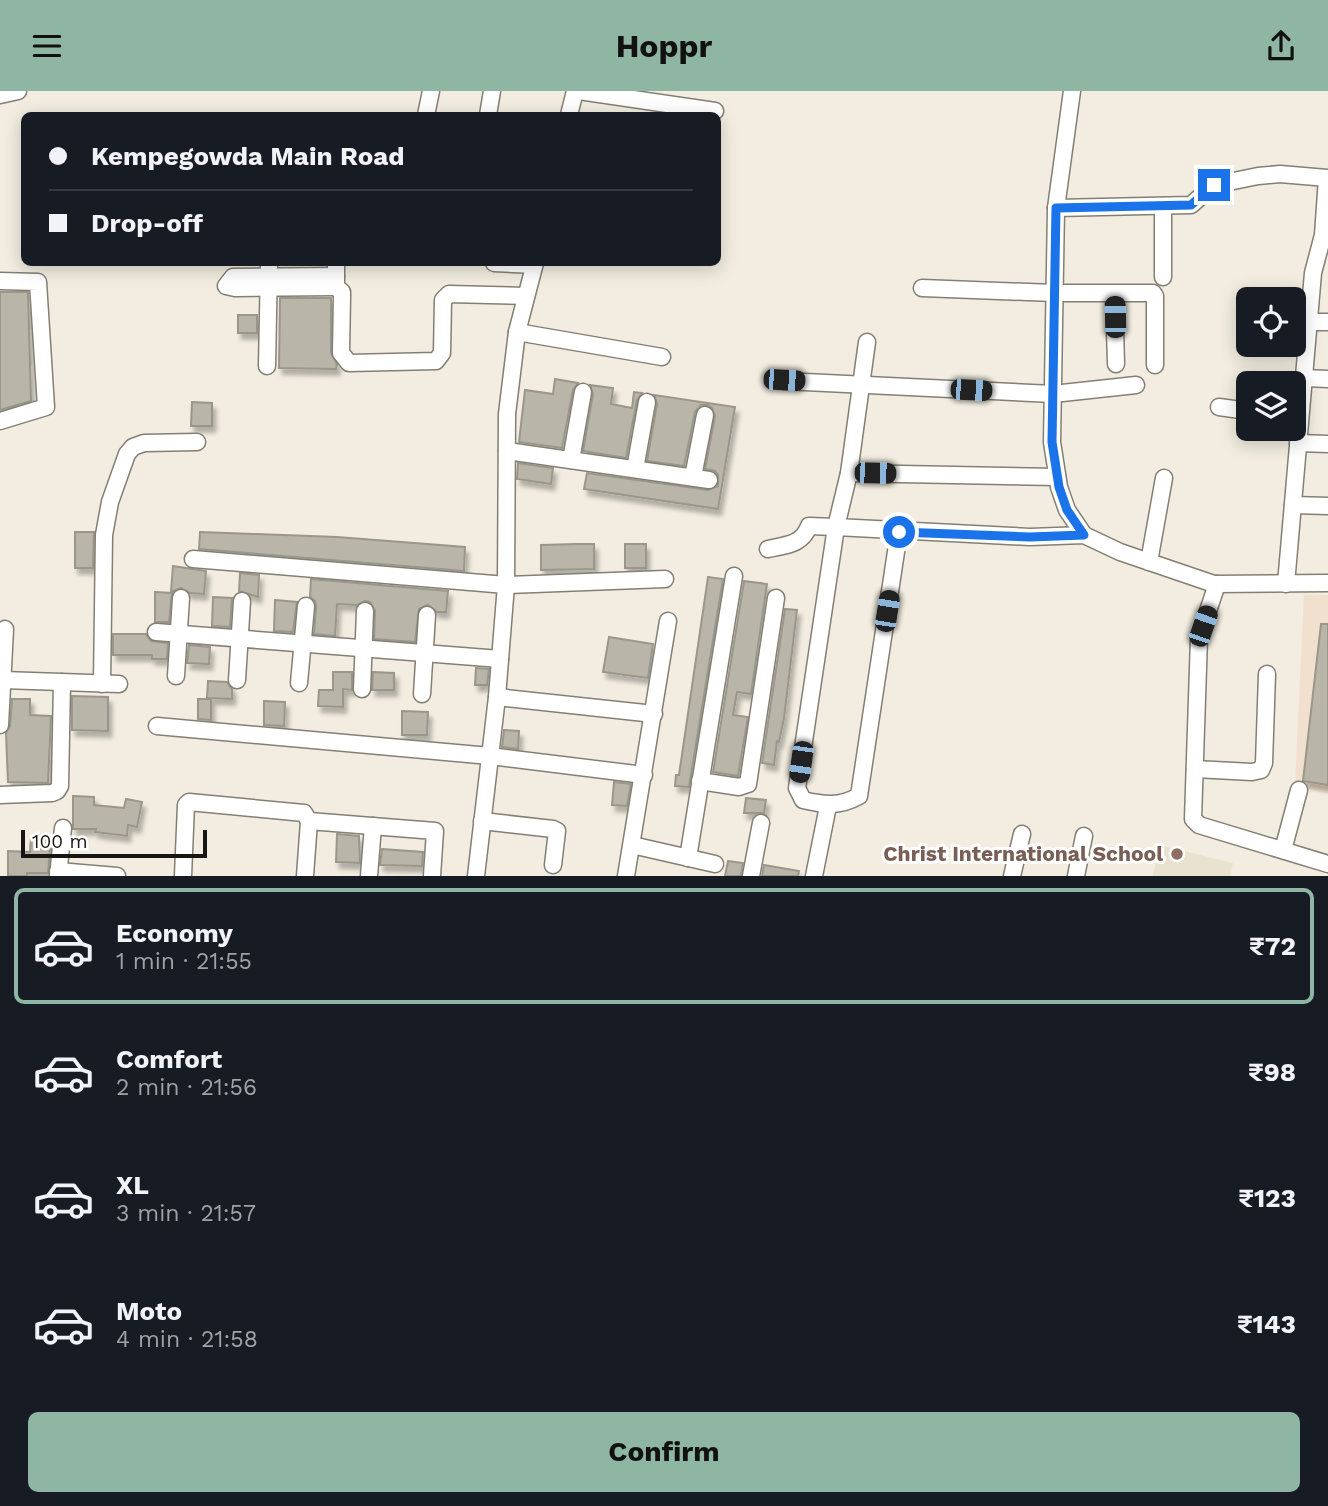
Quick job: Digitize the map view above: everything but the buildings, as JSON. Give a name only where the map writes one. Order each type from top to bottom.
[{"type":"street","points":[[0,95],[18,91]]},
{"type":"street","points":[[427,112],[431,91]]},
{"type":"street","points":[[488,112],[492,91]]},
{"type":"street","points":[[570,112],[577,91],[715,111]]},
{"type":"street","points":[[1072,91],[1056,208],[1052,442],[1067,510],[1084,535]]},
{"type":"street","points":[[1056,208],[1191,205],[1214,185],[1258,176],[1280,174],[1328,178],[1323,235],[1313,273],[1304,371]]},
{"type":"street","points":[[1163,206],[1163,277]]},
{"type":"street","points":[[476,876],[497,697],[506,585],[507,414],[517,332],[534,266]]},
{"type":"street","points":[[267,366],[268,276],[336,275],[342,296],[341,353],[349,363],[436,361],[442,353],[443,300],[449,294],[526,296]]},
{"type":"street","points":[[0,281],[38,282],[46,407],[0,421]]},
{"type":"street","points":[[922,288],[1054,293],[1149,292],[1155,296],[1155,365]]},
{"type":"street","points":[[1114,294],[1116,363]]},
{"type":"street","points":[[1308,322],[1328,322]]},
{"type":"street","points":[[517,332],[662,357]]},
{"type":"street","points":[[867,342],[849,473],[836,527],[797,788],[803,800],[828,806],[859,796],[899,532]]},
{"type":"street","points":[[1306,378],[1328,379]]},
{"type":"street","points":[[784,380],[1053,394],[1136,385]]},
{"type":"street","points":[[571,460],[583,391]]},
{"type":"street","points":[[635,469],[647,402]]},
{"type":"street","points":[[1219,407],[1236,409]]},
{"type":"street","points":[[507,451],[701,479],[705,415]]},
{"type":"street","points":[[102,684],[104,535],[110,502],[127,454],[133,447],[144,443],[197,442]]},
{"type":"street","points":[[1286,584],[1298,443],[1328,444]]},
{"type":"street","points":[[849,473],[1058,477]]},
{"type":"street","points":[[1149,562],[1164,478]]},
{"type":"street","points":[[1293,505],[1328,506]]},
{"type":"street","points":[[768,549],[798,542],[805,536],[809,526],[1030,537],[1084,535],[1120,552],[1217,584],[1328,583]]},
{"type":"street","points":[[193,559],[506,585],[665,579]]},
{"type":"street","points":[[688,858],[734,576]]},
{"type":"street","points":[[1217,584],[1199,638],[1192,816],[1196,823],[1328,864]]},
{"type":"street","points":[[176,676],[181,597]]},
{"type":"street","points":[[700,781],[739,787],[748,784],[776,598]]},
{"type":"street","points":[[237,680],[242,601]]},
{"type":"street","points":[[299,683],[306,606]]},
{"type":"street","points":[[362,689],[365,611]]},
{"type":"street","points":[[422,694],[427,615]]},
{"type":"street","points":[[626,876],[668,621]]},
{"type":"street","points":[[0,725],[5,629]]},
{"type":"street","points":[[156,632],[500,659]]},
{"type":"street","points":[[1195,769],[1252,772],[1261,770],[1264,763],[1267,674]]},
{"type":"street","points":[[2,680],[119,684]]},
{"type":"street","points":[[0,795],[52,793],[60,786],[62,682]]},
{"type":"street","points":[[497,697],[654,714]]},
{"type":"street","points":[[157,726],[490,756],[644,775]]},
{"type":"street","points":[[1283,850],[1299,790]]},
{"type":"street","points":[[183,876],[186,805],[189,802],[304,813],[309,821],[305,876]]},
{"type":"street","points":[[814,876],[828,806]]},
{"type":"street","points":[[309,821],[435,831],[432,876]]},
{"type":"street","points":[[482,821],[557,831],[553,865]]},
{"type":"street","points":[[751,876],[761,823]]},
{"type":"street","points":[[369,876],[373,826]]},
{"type":"street","points":[[63,828],[58,874],[117,876]]},
{"type":"street","points":[[1012,876],[1022,834]]},
{"type":"street","points":[[1076,876],[1084,836]]},
{"type":"street","points":[[632,845],[715,864]]},
{"type":"shaded area","points":[[1304,595],[1328,595],[1328,794],[1295,785]]},
{"type":"shaded area","name":"Christ International School","points":[[1159,845],[1233,863],[1230,876],[1153,876]]},
{"type":"place","name":"Christ International School","points":[[1177,854]]},
{"type":"route","points":[[899,532],[1030,537],[1084,535],[1067,510],[1059,487],[1052,442],[1056,208],[1191,205],[1214,185]]}]
